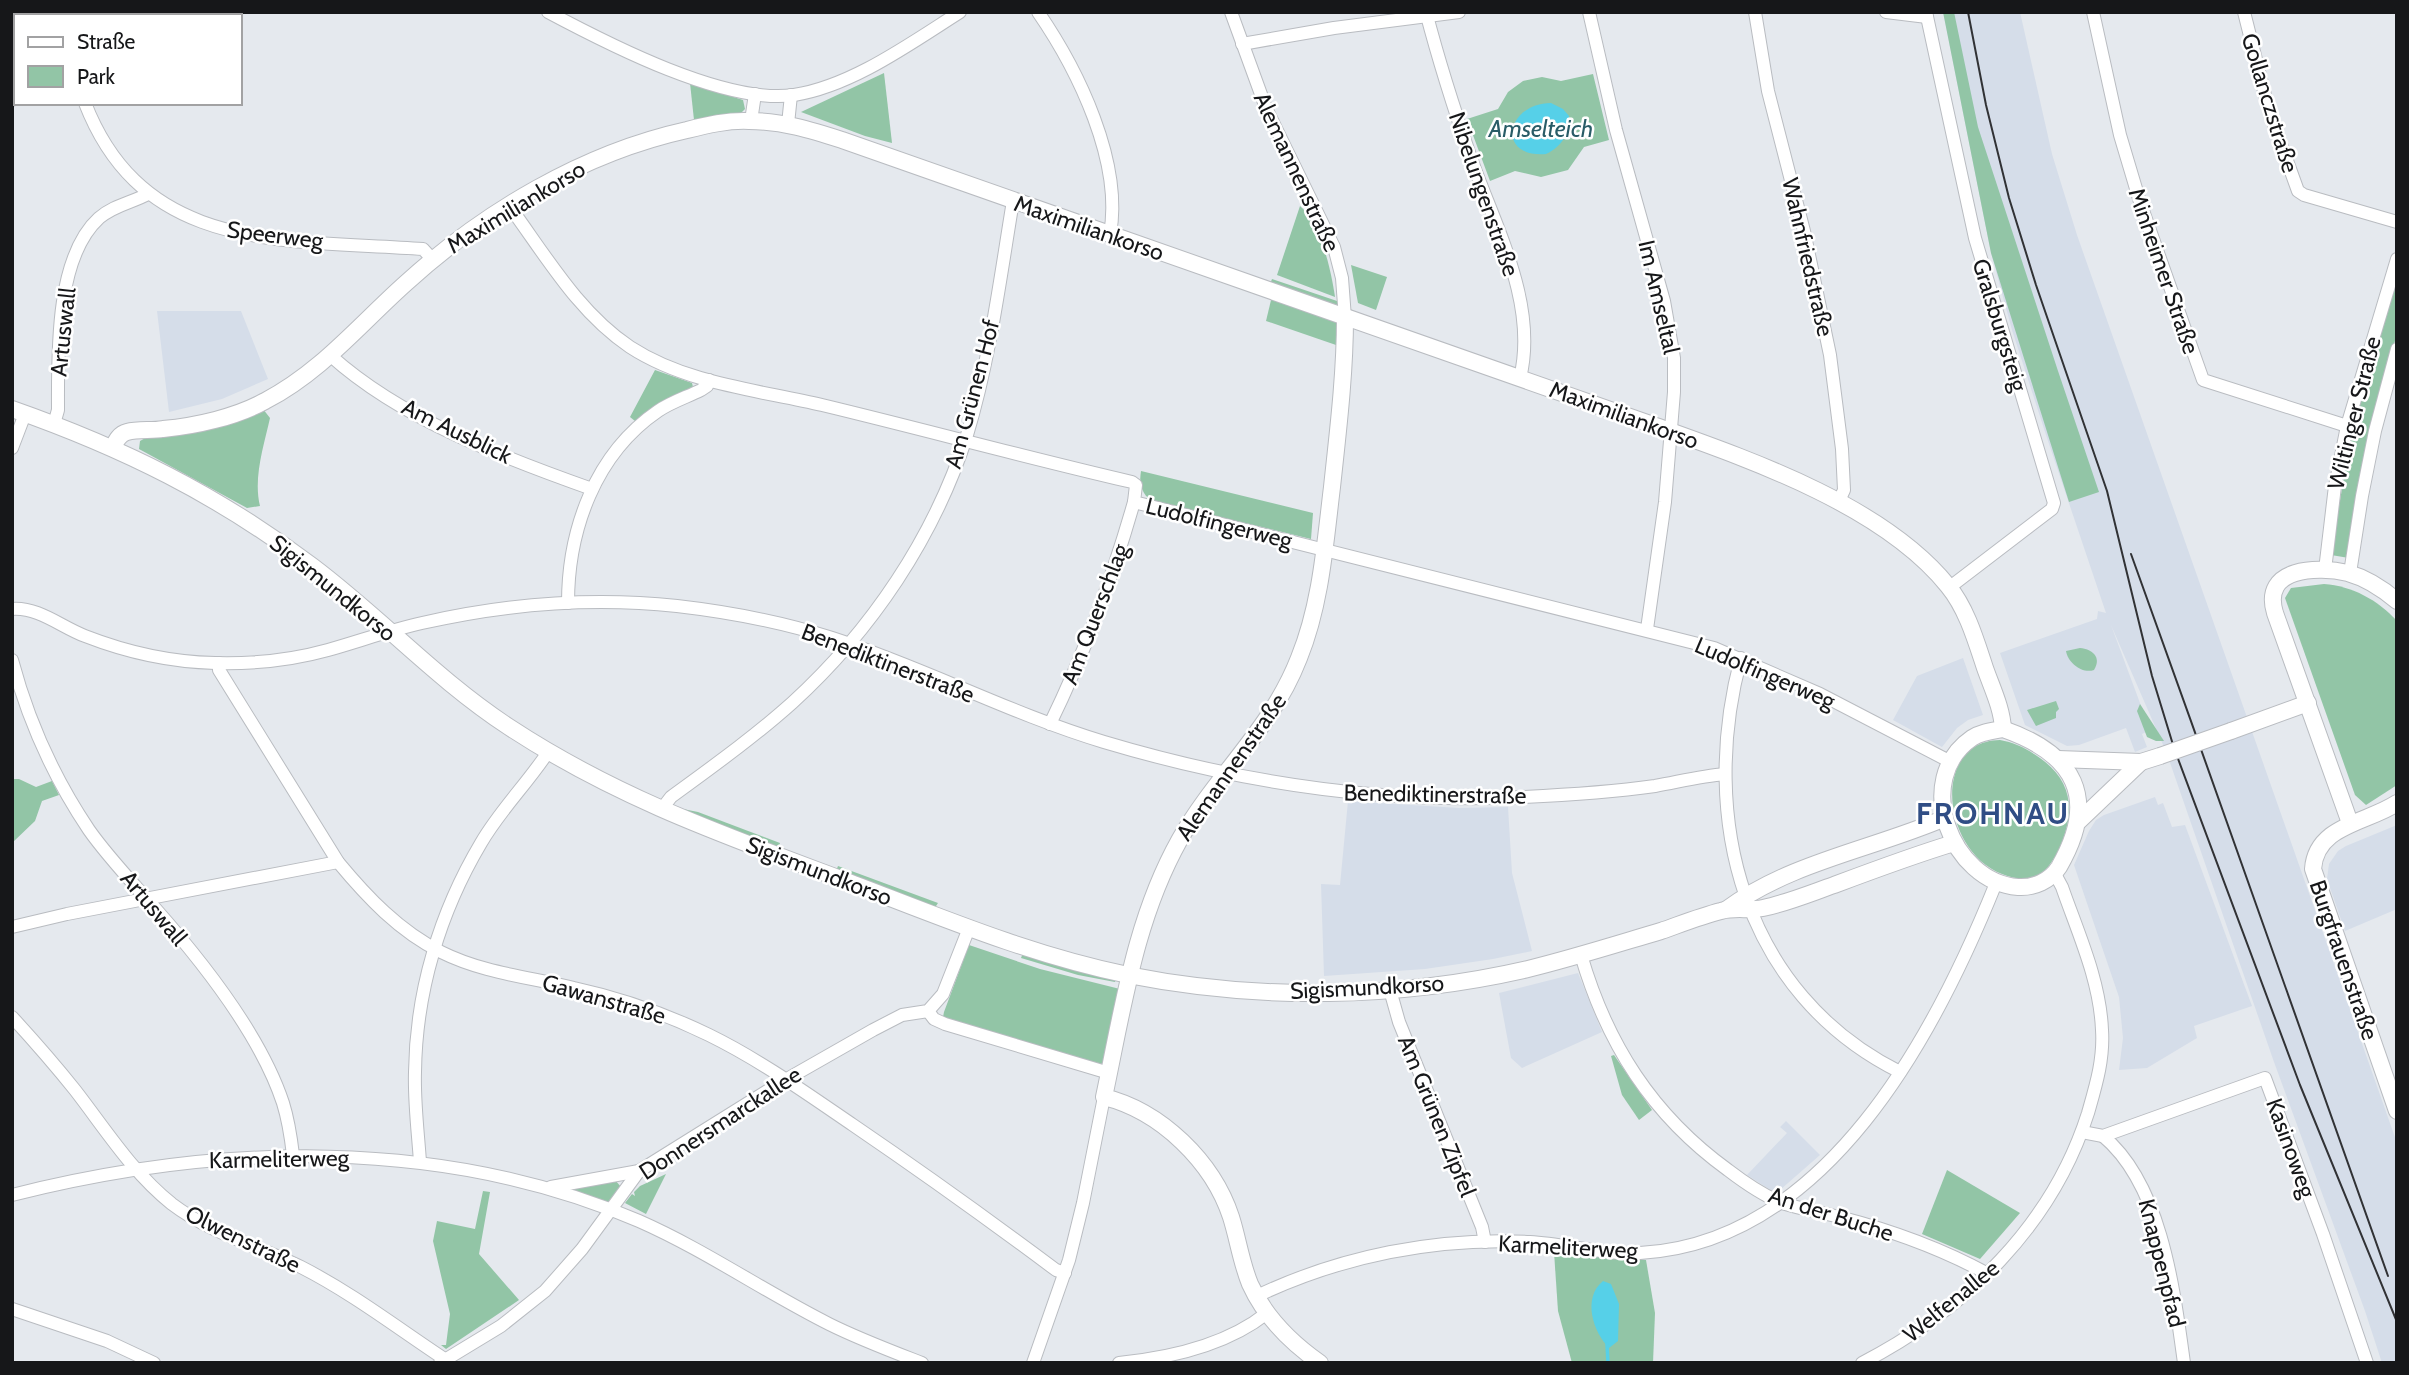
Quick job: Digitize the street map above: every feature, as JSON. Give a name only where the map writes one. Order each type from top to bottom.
[{"type":"street","points":[[548,12],[663,67],[760,95],[791,95],[832,84],[892,54],[960,12]]},
{"type":"street","points":[[1038,12],[1071,64],[1096,122],[1110,188],[1110,234]]},
{"type":"street","name":"Alemannenstraße","points":[[1036,1362],[1065,1273],[1083,1203],[1129,975],[1145,915],[1164,869],[1199,808],[1278,704],[1299,660],[1313,615],[1325,550],[1338,434],[1345,318],[1342,278],[1334,247],[1266,108],[1231,12]]},
{"type":"street","points":[[1242,44],[1427,14],[1459,12]]},
{"type":"street","name":"Im Amseltal","points":[[1589,12],[1616,130],[1669,323],[1674,368],[1665,502],[1647,629]]},
{"type":"street","name":"Wahnfriedstraße","points":[[1755,12],[1769,91],[1804,230],[1830,355],[1842,449],[1844,491],[1838,503]]},
{"type":"street","points":[[1886,12],[1926,14]]},
{"type":"street","name":"Minheimer Straße","points":[[2093,12],[2122,140],[2138,196],[2203,380],[2347,426]]},
{"type":"street","name":"Gollanczstraße","points":[[2244,12],[2269,111],[2299,192],[2397,222]]},
{"type":"street","name":"Nibelungenstraße","points":[[1427,14],[1459,123],[1511,266],[1524,333],[1524,364],[1520,378]]},
{"type":"street","name":"Gralsburgsteig","points":[[1926,14],[1979,257],[2054,503],[2052,509],[1950,587]]},
{"type":"street","points":[[751,121],[760,95]]},
{"type":"street","points":[[788,124],[791,95]]},
{"type":"street","name":"Speerweg","points":[[86,105],[102,140],[148,194],[201,223],[242,234],[423,249],[433,260]]},
{"type":"street","name":"Maximiliankorso","points":[[113,447],[119,437],[127,432],[184,426],[222,417],[264,402],[297,382],[331,356],[404,284],[433,260],[510,207],[590,162],[667,134],[707,125],[751,121],[788,124],[842,140],[1670,431],[1745,459],[1838,503],[1880,527],[1912,550],[1950,587],[1962,606],[1974,638],[2001,713],[2003,729]]},
{"type":"street","name":"Artuswall","points":[[54,424],[58,410],[60,321],[64,294],[76,255],[90,228],[100,217],[122,203],[148,194]]},
{"type":"street","name":"Am Grünen Hof","points":[[661,810],[671,797],[791,704],[850,644],[892,588],[914,553],[933,517],[965,441],[991,334],[1013,201]]},
{"type":"street","name":"Ludolfingerweg","points":[[510,207],[579,301],[604,326],[649,358],[673,369],[1132,482],[1136,485],[1134,502],[1714,648],[1862,714],[1951,762]]},
{"type":"street","name":"Wiltinger Straße","points":[[2325,570],[2335,486],[2347,426],[2397,259]]},
{"type":"street","name":"Wiltinger Straße","points":[[2350,573],[2375,431],[2397,349]]},
{"type":"street","name":"Am Ausblick","points":[[331,356],[374,387],[446,429],[539,471],[592,489]]},
{"type":"street","points":[[569,603],[569,575],[574,541],[592,489],[613,456],[641,423],[660,409],[701,390],[707,386],[709,380]]},
{"type":"street","points":[[12,448],[19,412]]},
{"type":"street","name":"Sigismundkorso","points":[[19,412],[113,447],[191,486],[247,520],[314,567],[461,693],[548,752],[618,790],[661,810],[1021,947],[1129,975],[1196,986],[1264,992],[1333,993],[1390,990],[1482,978],[1581,955],[1748,903],[1792,900],[1954,843]]},
{"type":"street","name":"Am Querschlag","points":[[1050,724],[1099,615],[1134,502]]},
{"type":"street","points":[[2350,824],[2277,619],[2272,596],[2274,587],[2284,576],[2325,570],[2350,573],[2381,589],[2397,601]]},
{"type":"street","name":"Benediktinerstraße","points":[[12,609],[29,609],[81,635],[125,649],[183,661],[219,663],[268,661],[323,652],[389,632],[473,613],[569,603],[651,604],[776,622],[850,644],[1050,724],[1169,761],[1283,785],[1341,792],[1445,798],[1522,797],[1624,789],[1725,774]]},
{"type":"street","points":[[1741,658],[1726,729],[1725,774],[1728,828],[1748,903],[1778,965],[1818,1016],[1864,1053],[1900,1072]]},
{"type":"street","name":"Artuswall","points":[[12,660],[35,728],[64,789],[90,831],[192,953],[230,1005],[265,1062],[284,1106],[293,1155]]},
{"type":"street","name":"Gawanstraße","points":[[219,663],[219,670],[338,862],[382,911],[403,929],[454,958],[496,972],[601,994],[664,1015],[747,1055],[786,1079],[976,1211],[1056,1270],[1065,1273]]},
{"type":"street","points":[[2058,759],[2141,762],[2308,703]]},
{"type":"street","points":[[2003,729],[2030,740],[2058,759],[2068,772],[2079,802],[2079,821],[2071,844],[2055,874],[2032,887],[1996,883],[1973,867],[1954,843],[1945,818],[1942,791],[1951,762],[1973,737],[2003,729]]},
{"type":"street","points":[[420,1163],[415,1099],[416,1042],[433,947],[454,895],[481,842],[548,752]]},
{"type":"street","points":[[2079,821],[2141,762]]},
{"type":"street","name":"Burgfrauenstraße","points":[[2397,803],[2335,832],[2316,850],[2313,860],[2314,877],[2397,1111]]},
{"type":"street","name":"Sigismundkorso","points":[[1748,903],[1788,874],[1945,818]]},
{"type":"street","points":[[12,927],[338,862]]},
{"type":"street","name":"Welfenallee","points":[[1864,1362],[1941,1315],[1988,1274],[2028,1230],[2062,1177],[2082,1132],[2100,1068],[2102,1029],[2095,982],[2055,874]]},
{"type":"street","name":"Karmeliterweg","points":[[1257,1296],[1286,1282],[1347,1262],[1400,1250],[1485,1242],[1552,1243],[1640,1253],[1671,1249],[1720,1236],[1747,1224],[1781,1202],[1816,1174],[1853,1136],[1880,1102],[1925,1031],[1996,883]]},
{"type":"street","points":[[969,928],[943,994],[928,1011],[934,1019],[1109,1073]]},
{"type":"street","name":"An der Buche","points":[[1581,955],[1606,1025],[1647,1093],[1690,1140],[1710,1156],[1748,1185],[1781,1202],[1897,1234],[1988,1274]]},
{"type":"street","name":"Am Grünen Zipfel","points":[[1390,990],[1399,1022],[1482,1227],[1485,1242]]},
{"type":"street","name":"Donnersmarckallee","points":[[445,1362],[501,1326],[545,1291],[583,1249],[639,1171],[786,1079],[902,1015],[928,1011]]},
{"type":"street","name":"Olwenstraße","points":[[12,1017],[74,1089],[135,1169],[175,1206],[195,1219],[327,1281],[366,1304],[445,1362]]},
{"type":"street","name":"Kasinoweg","points":[[2104,1136],[2264,1077],[2323,1234],[2367,1363]]},
{"type":"street","points":[[1104,1097],[1125,1104],[1161,1125],[1185,1144],[1202,1163],[1223,1196],[1245,1270],[1267,1313],[1286,1337],[1320,1363]]},
{"type":"street","points":[[2082,1132],[2104,1136]]},
{"type":"street","name":"Knappenpfad","points":[[2104,1136],[2126,1157],[2153,1212],[2174,1297],[2184,1363]]},
{"type":"street","name":"Karmeliterweg","points":[[12,1195],[135,1169],[205,1160],[293,1155],[420,1163],[547,1187],[611,1210],[692,1248],[828,1324],[922,1363]]},
{"type":"street","name":"Karmeliterweg","points":[[547,1187],[639,1171]]},
{"type":"street","points":[[12,1309],[107,1341],[154,1363]]},
{"type":"street","points":[[1119,1363],[1189,1350],[1240,1329],[1267,1313]]},
{"type":"shaded area","points":[[1943,12],[2020,12],[2052,154],[2077,235],[2397,1143],[2397,1363],[2382,1363],[2167,754],[2111,625],[2150,730],[2142,734],[2147,747],[2135,752],[2126,728],[2079,745],[2067,746],[2025,725],[2000,653],[2097,619],[2098,611],[2106,613],[2012,330],[1991,253]]},
{"type":"shaded area","points":[[157,311],[241,311],[268,379],[222,399],[169,412]]},
{"type":"shaded area","points":[[1963,658],[1983,715],[1968,720],[1957,728],[1942,747],[1893,720],[1917,676]]},
{"type":"shaded area","points":[[2155,797],[2158,805],[2163,803],[2172,827],[2185,825],[2252,1006],[2194,1026],[2197,1038],[2147,1068],[2119,1070],[2123,1038],[2119,997],[2074,865],[2096,820]]},
{"type":"shaded area","points":[[1348,801],[1459,808],[1508,807],[1512,873],[1532,951],[1425,969],[1324,976],[1321,884],[1340,885]]},
{"type":"shaded area","points":[[2397,825],[2397,909],[2345,931],[2327,879],[2329,864],[2338,851],[2346,846]]},
{"type":"shaded area","points":[[1578,973],[1602,1032],[1522,1068],[1511,1058],[1499,993]]},
{"type":"shaded area","points":[[1786,1121],[1820,1155],[1780,1190],[1772,1191],[1747,1175],[1787,1133],[1780,1127]]},
{"type":"green space","points":[[1943,12],[1954,12],[1978,127],[2099,492],[2069,502],[1991,253]]},
{"type":"green space","points":[[884,73],[892,143],[801,112]]},
{"type":"green space","points":[[1593,74],[1609,140],[1584,147],[1568,170],[1541,177],[1515,171],[1490,181],[1467,119],[1498,109],[1508,92],[1523,81],[1542,77],[1561,81]]},
{"type":"green space","points":[[690,83],[743,100],[745,109],[741,113],[694,120]]},
{"type":"green space","points":[[1300,206],[1314,224],[1319,236],[1328,261],[1335,297],[1277,275]]},
{"type":"green space","points":[[1351,265],[1387,277],[1376,310],[1358,303]]},
{"type":"green space","points":[[2397,272],[2397,334],[2380,392],[2349,558],[2331,555],[2353,422]]},
{"type":"green space","points":[[1272,279],[1340,302],[1335,306],[1270,284]]},
{"type":"green space","points":[[1272,296],[1337,322],[1336,345],[1266,321]]},
{"type":"green space","points":[[655,370],[692,383],[693,387],[670,397],[635,421],[630,417]]},
{"type":"green space","points":[[263,409],[270,418],[259,473],[260,506],[247,508],[139,449],[140,441],[147,437]]},
{"type":"green space","points":[[1141,471],[1313,513],[1311,539],[1150,500],[1141,487]]},
{"type":"green space","points":[[2324,584],[2364,595],[2397,621],[2397,785],[2366,805],[2355,795],[2285,598],[2291,588]]},
{"type":"green space","points":[[2080,648],[2094,654],[2097,661],[2094,670],[2080,669],[2070,660],[2066,651]]},
{"type":"green space","points":[[2056,701],[2059,709],[2056,718],[2036,726],[2027,710]]},
{"type":"green space","points":[[2140,704],[2164,741],[2147,737],[2137,711]]},
{"type":"green space","points":[[2000,740],[2022,747],[2047,763],[2064,785],[2068,796],[2068,822],[2058,851],[2046,869],[2033,877],[2022,879],[2008,876],[1982,862],[1966,844],[1956,822],[1952,799],[1954,777],[1963,758],[1978,745]]},
{"type":"green space","points":[[12,779],[19,779],[36,787],[52,781],[59,795],[42,801],[35,821],[12,843]]},
{"type":"green space","points":[[678,808],[698,812],[780,843],[778,850]]},
{"type":"green space","points":[[838,866],[938,903],[934,909],[836,871]]},
{"type":"green space","points":[[969,945],[1040,969],[1120,989],[1103,1063],[948,1021],[943,1017]]},
{"type":"green space","points":[[1023,953],[1116,978],[1115,982],[1078,975],[1021,958]]},
{"type":"green space","points":[[1614,1055],[1652,1110],[1639,1120],[1622,1095],[1611,1056]]},
{"type":"green space","points":[[1947,1170],[2020,1213],[1980,1259],[1922,1234]]},
{"type":"green space","points":[[666,1174],[646,1214],[625,1203],[632,1194],[635,1196],[634,1192],[640,1186]]},
{"type":"green space","points":[[615,1180],[621,1187],[605,1203],[574,1192],[576,1187]]},
{"type":"green space","points":[[483,1191],[490,1192],[479,1254],[519,1300],[446,1349],[441,1345],[446,1345],[450,1314],[433,1241],[437,1221],[475,1229]]},
{"type":"green space","points":[[1554,1252],[1646,1260],[1655,1313],[1653,1363],[1572,1363],[1558,1311]]},
{"type":"water","name":"Amselteich","points":[[1551,103],[1563,109],[1569,116],[1568,128],[1561,143],[1546,154],[1530,153],[1519,148],[1513,140],[1512,130],[1516,121],[1524,112]]},
{"type":"water","points":[[1603,1281],[1611,1284],[1619,1304],[1618,1341],[1609,1348],[1598,1333],[1591,1305],[1597,1288]]},
{"type":"waterway","points":[[1607,1344],[1608,1363]]},
{"type":"tram line","points":[[1968,12],[1986,105],[2009,198],[2107,491],[2152,676],[2174,748],[2300,1085],[2397,1322]]},
{"type":"tram line","points":[[2131,554],[2388,1276]]},
{"type":"district","name":"FROHNAU","points":[[1993,814]]}]
